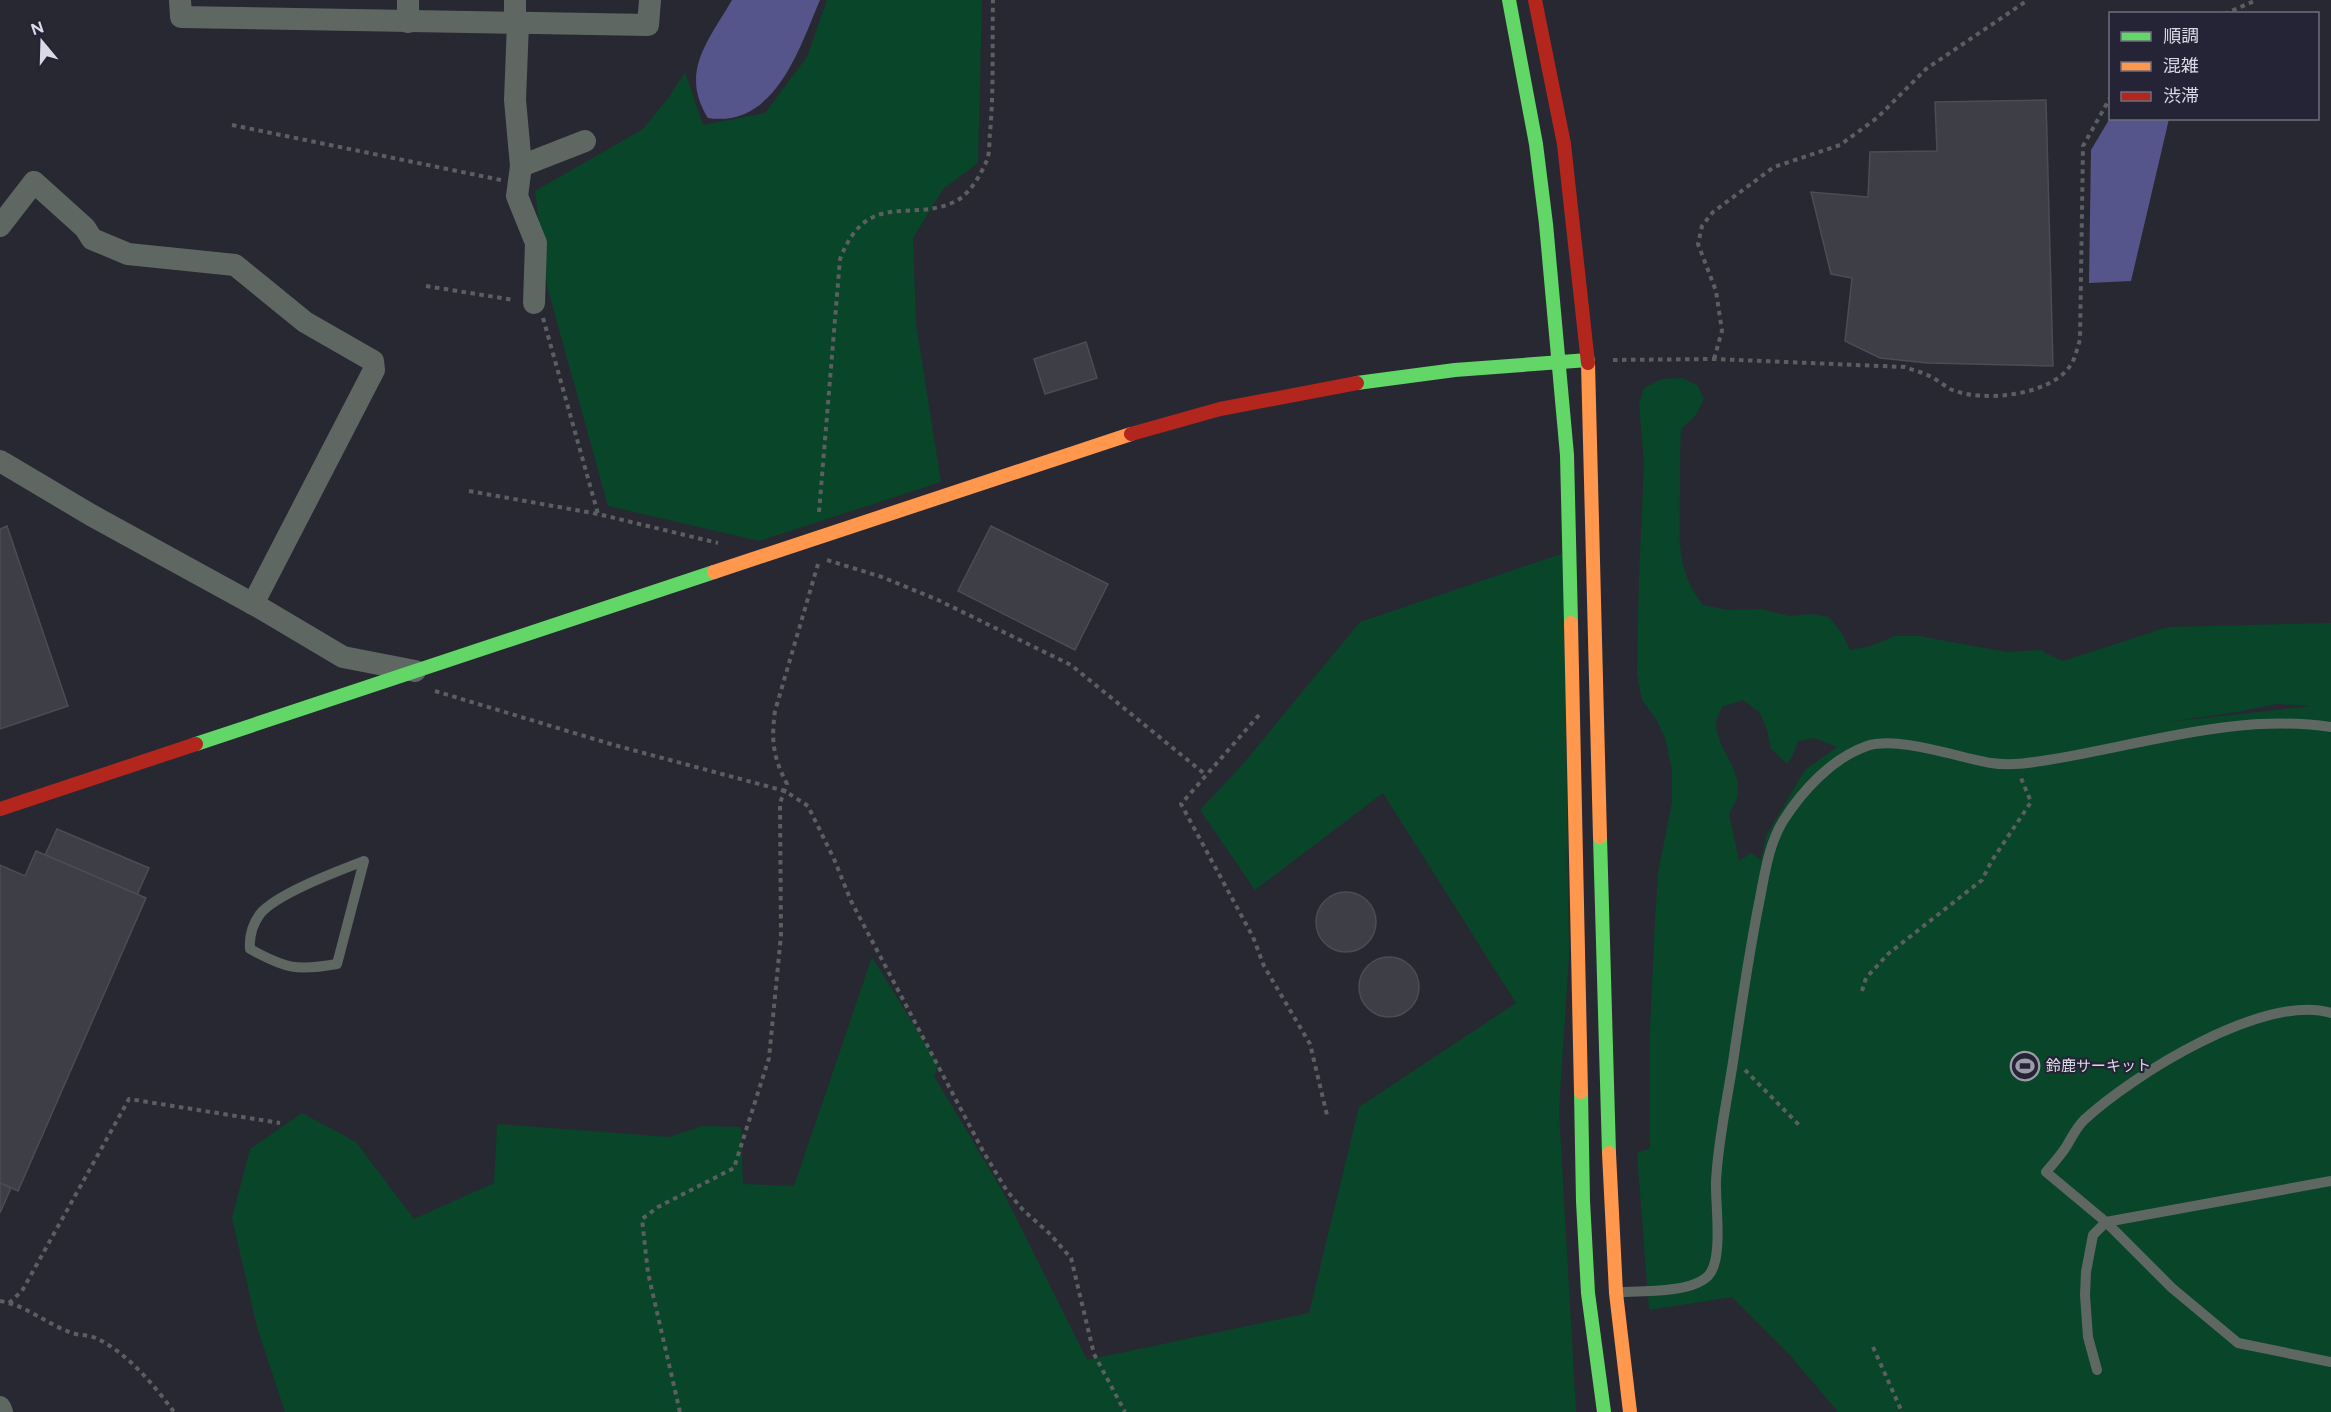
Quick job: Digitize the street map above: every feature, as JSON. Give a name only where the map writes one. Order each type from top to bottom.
[{"type":"street","points":[[180,0],[181,17],[299,10],[408,11],[517,23],[648,25],[650,0]]},
{"type":"street","points":[[515,0],[517,23],[515,100],[520,174],[517,196],[536,243],[534,303]]},
{"type":"street","points":[[1509,0],[1536,144],[1560,362],[1567,455],[1582,1201],[1588,1293],[1604,1412]]},
{"type":"street","points":[[1535,0],[1564,144],[1588,360],[1610,1205],[1616,1293],[1630,1412]]},
{"type":"street","points":[[520,174],[585,141]]},
{"type":"street","points":[[0,226],[34,182],[85,228],[92,239],[128,254],[235,266],[305,322],[373,361],[374,370],[253,604]]},
{"type":"street","points":[[0,809],[1116,438],[1233,406],[1353,384],[1459,369],[1588,360]]},
{"type":"street","points":[[0,461],[91,516],[253,604],[343,657],[415,671]]},
{"type":"street","points":[[0,1407],[2,1412]]},
{"type":"lane","points":[[1616,1293],[1664,1290],[1688,1285],[1710,1275],[1713,1268],[1716,1246],[1716,1178],[1756,917],[1769,853],[1782,822],[1814,781],[1846,757],[1867,746],[1887,742],[1995,763],[2016,764],[2049,760],[2199,730],[2277,724],[2331,727]]},
{"type":"lane","points":[[364,861],[337,964],[306,969],[281,965],[250,949],[249,938],[261,912],[325,875],[364,861]]},
{"type":"lane","points":[[2331,1013],[2299,1010],[2275,1014],[2231,1029],[2165,1060],[2083,1121],[2046,1172],[2106,1222],[2172,1288],[2238,1343],[2331,1362]]},
{"type":"lane","points":[[2097,1370],[2086,1319],[2086,1272],[2093,1235],[2106,1222],[2331,1181]]},
{"type":"path","points":[[816,537],[840,259],[846,243],[858,228],[875,217],[892,210],[937,207],[959,199],[972,187],[988,158],[993,109],[993,0]]},
{"type":"path","points":[[1714,359],[1722,331],[1716,291],[1698,244],[1702,226],[1713,212],[1774,167],[1840,145],[1877,118],[1926,69],[2028,0]]},
{"type":"path","points":[[2229,12],[2257,0]]},
{"type":"path","points":[[1588,360],[1714,359],[1905,367],[1933,377],[1951,389],[1982,396],[2010,396],[2038,388],[2059,378],[2071,366],[2080,340],[2083,146],[2109,100]]},
{"type":"path","points":[[232,124],[520,174]]},
{"type":"path","points":[[426,286],[538,303],[598,514]]},
{"type":"path","points":[[469,491],[598,514],[720,544]]},
{"type":"path","points":[[680,1412],[648,1273],[642,1219],[658,1207],[734,1168],[769,1058],[781,935],[780,803],[787,784],[775,758],[773,734],[775,711],[820,557],[882,577],[938,600],[1071,665],[1206,775]]},
{"type":"path","points":[[433,690],[614,745],[785,791],[808,806],[834,859],[851,901],[983,1151],[1007,1191],[1071,1258],[1095,1354],[1125,1412]]},
{"type":"path","points":[[1259,715],[1181,804],[1253,937],[1264,966],[1310,1044],[1327,1115]]},
{"type":"path","points":[[1862,992],[1866,978],[1888,954],[1982,880],[1991,862],[2031,802],[2016,764]]},
{"type":"path","points":[[1734,1059],[1800,1126]]},
{"type":"path","points":[[9,1302],[22,1291],[129,1099],[280,1123]]},
{"type":"path","points":[[0,1301],[9,1302],[68,1332],[96,1338],[138,1370],[162,1395],[174,1412]]},
{"type":"path","points":[[1873,1347],[1902,1412]]},
{"type":"green space","points":[[827,0],[982,0],[978,163],[943,189],[913,238],[916,324],[941,482],[759,541],[608,506],[547,286],[535,191],[643,129],[669,97],[685,72],[703,125],[765,113],[807,57]]},
{"type":"green space","name":"鈴鹿サーキット","points":[[1682,378],[1697,385],[1704,399],[1695,416],[1681,429],[1680,521],[1683,564],[1687,578],[1703,605],[1728,610],[1761,609],[1789,616],[1811,614],[1829,617],[1841,632],[1850,650],[1871,646],[1895,636],[1919,636],[2007,652],[2039,650],[2063,661],[2168,627],[2331,623],[2331,1412],[1838,1412],[1789,1354],[1732,1297],[1649,1310],[1637,1153],[1650,1148],[1650,1030],[1655,919],[1658,873],[1672,802],[1672,770],[1665,738],[1656,719],[1642,700],[1637,673],[1644,463],[1639,403],[1644,388],[1662,379]],"holes":[[[1743,700],[1760,713],[1771,749],[1787,764],[1798,741],[1814,738],[1837,747],[1805,770],[1766,836],[1761,860],[1751,853],[1739,861],[1729,814],[1737,797],[1737,779],[1717,734],[1716,725],[1722,707]],[[2277,704],[2312,706],[2167,722],[2237,712]]]},
{"type":"green space","points":[[1564,553],[1569,956],[1559,1110],[1576,1412],[285,1412],[257,1327],[232,1218],[250,1149],[302,1113],[356,1142],[414,1219],[494,1183],[497,1124],[669,1137],[703,1126],[741,1127],[743,1184],[794,1186],[872,957],[938,1064],[934,1076],[1003,1192],[1087,1360],[1309,1313],[1359,1107],[1516,1003],[1383,793],[1255,890],[1200,810],[1242,765],[1360,622]]},
{"type":"shaded area","points":[[732,0],[820,0],[793,62],[767,98],[751,111],[731,118],[708,118],[696,86],[697,71],[700,57]]},
{"type":"shaded area","points":[[2109,120],[2169,120],[2131,281],[2089,283],[2091,150]]},
{"type":"building","points":[[2046,100],[2053,366],[1928,363],[1880,358],[1845,341],[1852,278],[1831,274],[1811,192],[1868,197],[1870,152],[1937,151],[1935,102]]},
{"type":"building","points":[[1086,342],[1097,378],[1045,394],[1034,359]]},
{"type":"building","points":[[7,526],[68,706],[0,729],[0,529]]},
{"type":"building","points":[[991,526],[1108,584],[1075,650],[958,591]]},
{"type":"building","points":[[57,829],[149,868],[137,895],[45,855]]},
{"type":"building","points":[[36,851],[146,898],[18,1191],[0,1183],[0,865],[25,876]]},
{"type":"building","points":[[1346,892],[1363,897],[1371,905],[1376,922],[1371,939],[1363,947],[1346,952],[1329,947],[1321,939],[1316,922],[1321,905],[1329,897]]},
{"type":"building","points":[[1389,957],[1406,962],[1414,970],[1419,987],[1414,1004],[1406,1012],[1389,1017],[1372,1012],[1364,1004],[1359,987],[1364,970],[1372,962]]},
{"type":"building","points":[[0,1183],[11,1188],[0,1213]]},
{"type":"traffic: fast","points":[[1509,0],[1536,144],[1546,224],[1567,455],[1571,623]]},
{"type":"traffic: fast","points":[[1357,383],[1455,370],[1588,360]]},
{"type":"traffic: fast","points":[[196,744],[714,572]]},
{"type":"traffic: fast","points":[[1600,837],[1609,1153]]},
{"type":"traffic: fast","points":[[1581,1092],[1588,1293],[1604,1412]]},
{"type":"traffic: slow","points":[[1588,363],[1600,837]]},
{"type":"traffic: slow","points":[[714,572],[1131,434]]},
{"type":"traffic: slow","points":[[1571,623],[1581,1092]]},
{"type":"traffic: slow","points":[[1609,1153],[1616,1293],[1630,1412]]},
{"type":"traffic: jam","points":[[1535,0],[1564,144],[1588,363]]},
{"type":"traffic: jam","points":[[1131,434],[1220,409],[1357,383]]},
{"type":"traffic: jam","points":[[0,809],[196,744]]},
{"type":"place","name":"鈴鹿サーキット","points":[[2025,1066]]}]
